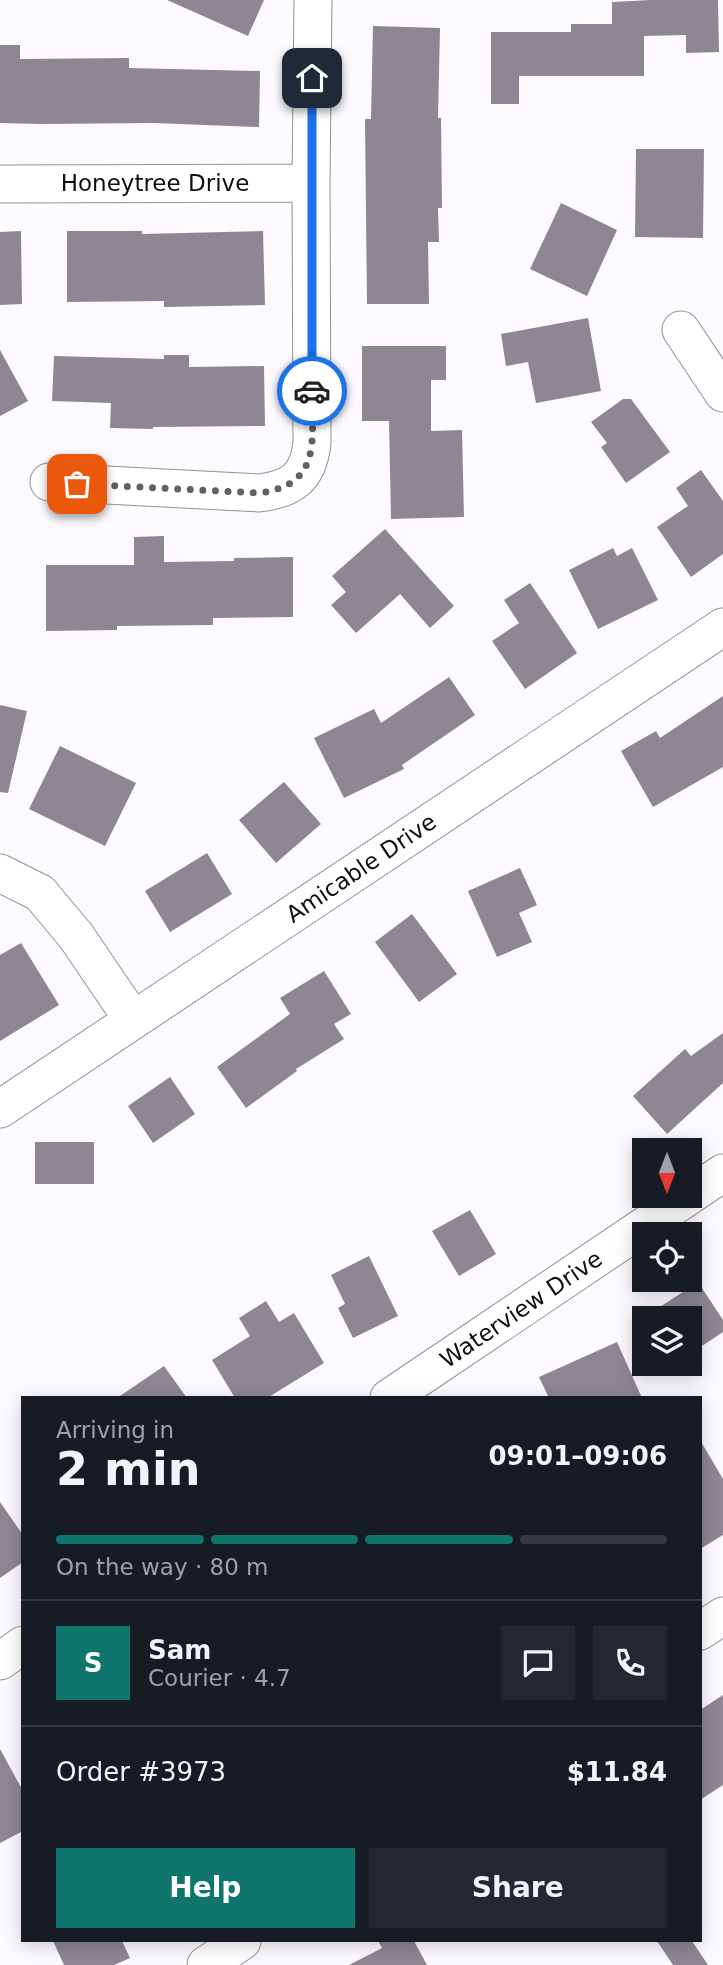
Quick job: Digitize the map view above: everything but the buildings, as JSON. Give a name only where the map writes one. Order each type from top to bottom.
[{"type":"street","points":[[49,482],[259,493],[284,489],[301,475],[312,443],[313,0]]},
{"type":"street","name":"Honeytree Drive","points":[[0,184],[311,183]]},
{"type":"street","points":[[681,330],[723,393]]},
{"type":"street","name":"Amicable Drive","points":[[0,1110],[723,627]]},
{"type":"street","points":[[0,873],[40,893],[76,936],[133,1020]]},
{"type":"street","name":"Waterview Drive","points":[[392,1396],[723,1173]]},
{"type":"street","points":[[702,1630],[723,1616]]},
{"type":"street","points":[[0,1661],[21,1647]]},
{"type":"street","points":[[206,1965],[240,1942]]},
{"type":"way so far","points":[[77,484],[259,493],[284,489],[301,475],[310,456],[312,391]]},
{"type":"route","points":[[312,78],[312,391]]}]
